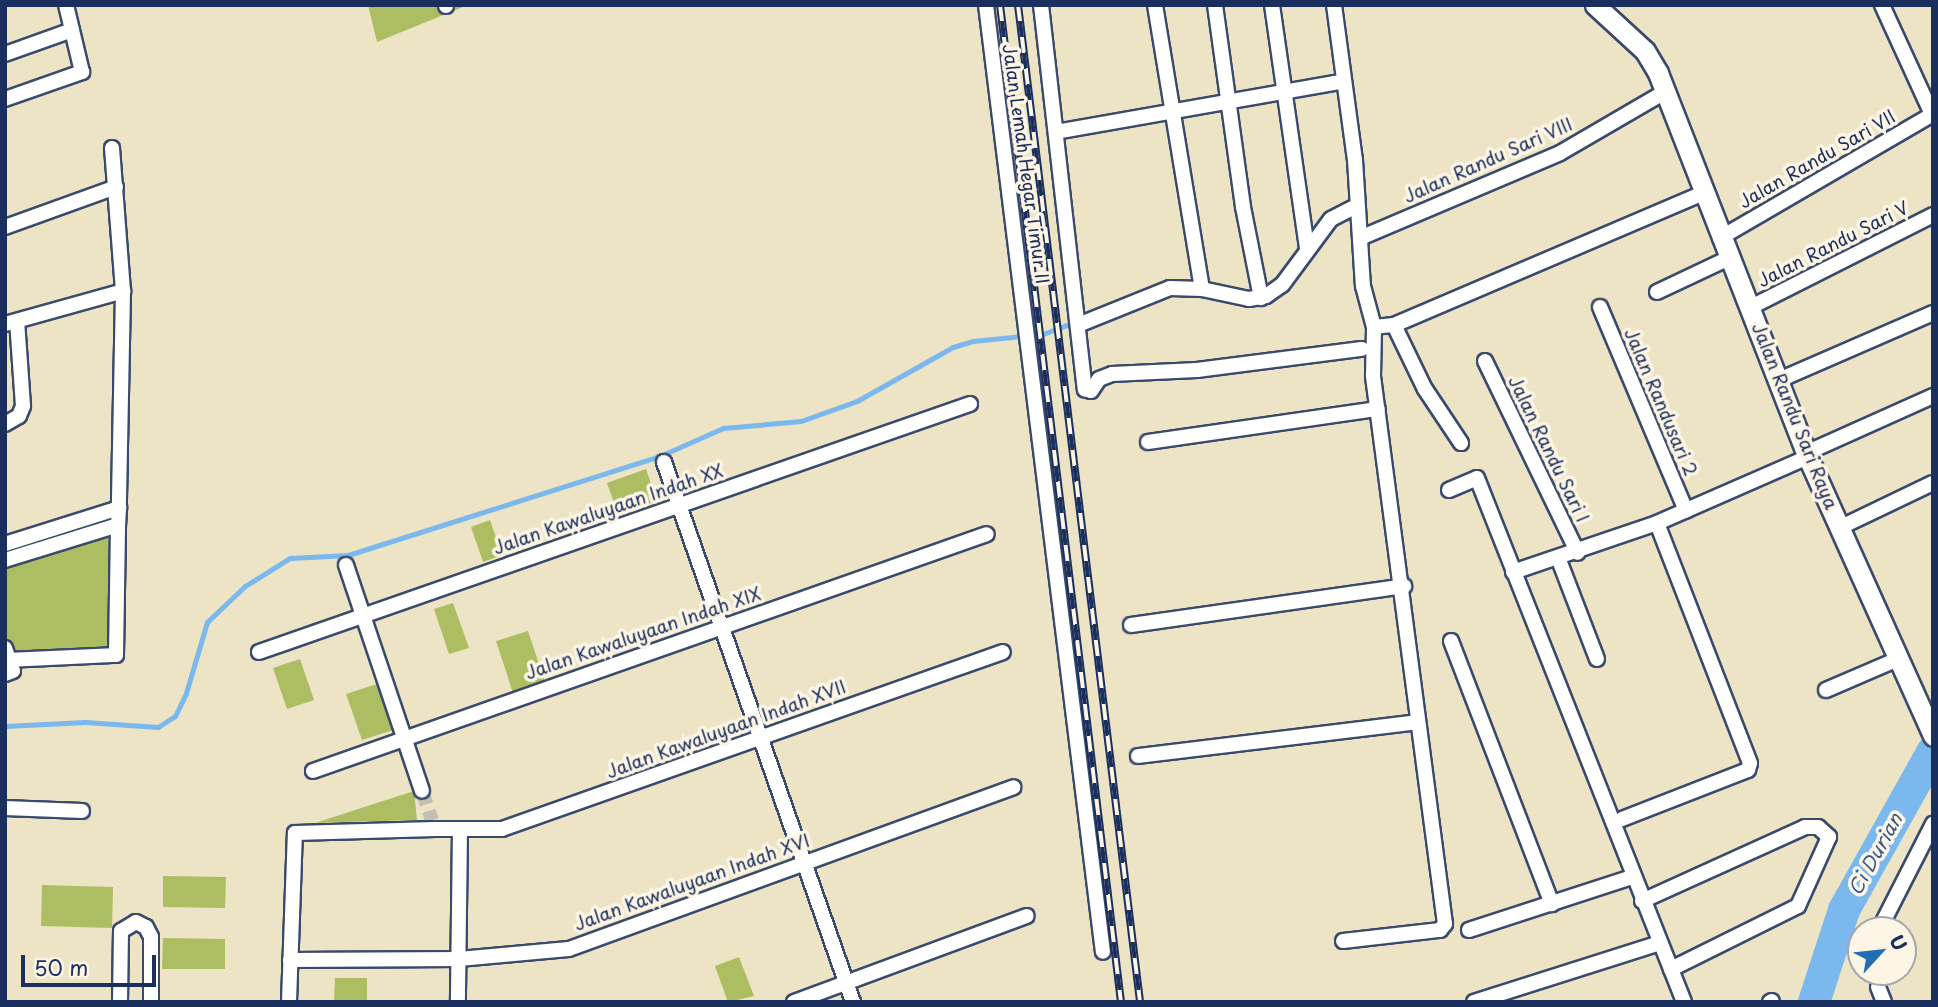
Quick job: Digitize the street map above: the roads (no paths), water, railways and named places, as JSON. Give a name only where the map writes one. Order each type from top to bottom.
[{"type":"street","points":[[5,99],[82,72],[66,5]]},
{"type":"street","name":"Jalan Lemah Hegar Timur II","points":[[986,5],[1029,328],[1103,952]]},
{"type":"street","points":[[1041,5],[1077,323],[1088,392],[1099,379],[1112,374],[1197,370],[1362,349]]},
{"type":"street","points":[[1155,5],[1202,289]]},
{"type":"street","points":[[1215,5],[1228,102],[1261,298]]},
{"type":"street","points":[[1272,5],[1307,248]]},
{"type":"street","points":[[1334,5],[1357,206],[1363,286],[1374,327],[1378,409],[1404,586],[1444,928],[1343,941]]},
{"type":"street","points":[[1882,5],[1932,114]]},
{"type":"street","name":"Jalan Randu Sari Raya","points":[[1601,7],[1645,51],[1665,92],[1807,455],[1933,736]]},
{"type":"street","points":[[5,54],[72,30]]},
{"type":"street","points":[[1056,132],[1344,81]]},
{"type":"street","name":"Jalan Randu Sari VIII","points":[[1360,238],[1560,153],[1665,92]]},
{"type":"street","name":"Jalan Randu Sari VII","points":[[1720,238],[1932,114]]},
{"type":"street","points":[[7,661],[116,654],[122,291],[117,187],[112,148]]},
{"type":"street","points":[[5,227],[117,187]]},
{"type":"street","points":[[1374,327],[1394,325],[1704,194]]},
{"type":"street","points":[[1077,323],[1170,289],[1202,289],[1261,298],[1282,285],[1331,219],[1357,206]]},
{"type":"street","name":"Jalan Randu Sari V","points":[[1751,307],[1933,215]]},
{"type":"street","points":[[1657,292],[1729,258]]},
{"type":"street","points":[[5,424],[19,416],[23,406],[11,322],[122,291]]},
{"type":"street","name":"Jalan Randusari 2","points":[[1600,307],[1686,511]]},
{"type":"street","points":[[1779,380],[1933,313]]},
{"type":"street","points":[[1394,325],[1425,389],[1461,443]]},
{"type":"street","name":"Jalan Randu Sari I","points":[[1485,361],[1578,553]]},
{"type":"street","points":[[1513,572],[1559,560],[1686,511],[1933,396]]},
{"type":"street","name":"Jalan Kawaluyaan Indah XX","points":[[259,652],[970,404]]},
{"type":"street","points":[[1148,442],[1378,409]]},
{"type":"street","points":[[664,462],[853,1002]]},
{"type":"street","points":[[1449,490],[1477,478],[1632,877],[1684,1002]]},
{"type":"street","points":[[1841,527],[1933,483]]},
{"type":"street","points":[[5,544],[119,508]]},
{"type":"street","points":[[1622,819],[1748,770],[1751,763],[1657,523]]},
{"type":"street","points":[[5,560],[118,525]]},
{"type":"street","name":"Jalan Kawaluyaan Indah XIX","points":[[313,771],[987,534]]},
{"type":"street","points":[[1559,560],[1597,659]]},
{"type":"street","points":[[346,565],[422,791]]},
{"type":"street","points":[[1131,625],[1404,586]]},
{"type":"street","points":[[1451,641],[1511,806],[1552,904]]},
{"type":"street","name":"Jalan Kawaluyaan Indah XVII","points":[[290,960],[291,841],[295,833],[304,829],[434,825],[460,829],[502,829],[1003,652]]},
{"type":"street","points":[[1826,690],[1898,659]]},
{"type":"street","points":[[1138,756],[1418,722]]},
{"type":"street","name":"Jalan Kawaluyaan Indah XVI","points":[[290,960],[459,959],[569,948],[805,860],[1013,787]]},
{"type":"street","points":[[5,808],[82,811]]},
{"type":"street","points":[[1886,916],[1933,824]]},
{"type":"street","points":[[1642,901],[1805,827],[1818,827],[1829,837],[1804,894],[1791,912],[1671,969]]},
{"type":"street","points":[[458,1002],[460,829]]},
{"type":"street","points":[[1469,930],[1632,877]]},
{"type":"street","points":[[794,1002],[1027,916]]},
{"type":"street","points":[[120,1002],[121,931],[136,922],[146,927],[151,937],[151,1002]]},
{"type":"street","points":[[1474,1002],[1660,943]]},
{"type":"street","points":[[289,1002],[290,960]]},
{"type":"street","points":[[1878,987],[1884,1002]]},
{"type":"waterway","points":[[5,726],[85,722],[158,727],[175,716],[186,693],[207,622],[245,586],[290,558],[348,555],[660,456],[723,428],[801,421],[857,401],[953,347],[973,341],[1043,334],[1075,322]]},
{"type":"waterway","name":"Ci Durian","points":[[1814,1002],[1844,910],[1933,751]]},
{"type":"tunnel","points":[[422,791],[432,820]]},
{"type":"railway","points":[[1000,5],[1121,1002]]},
{"type":"railway","points":[[1018,5],[1140,1002]]}]
